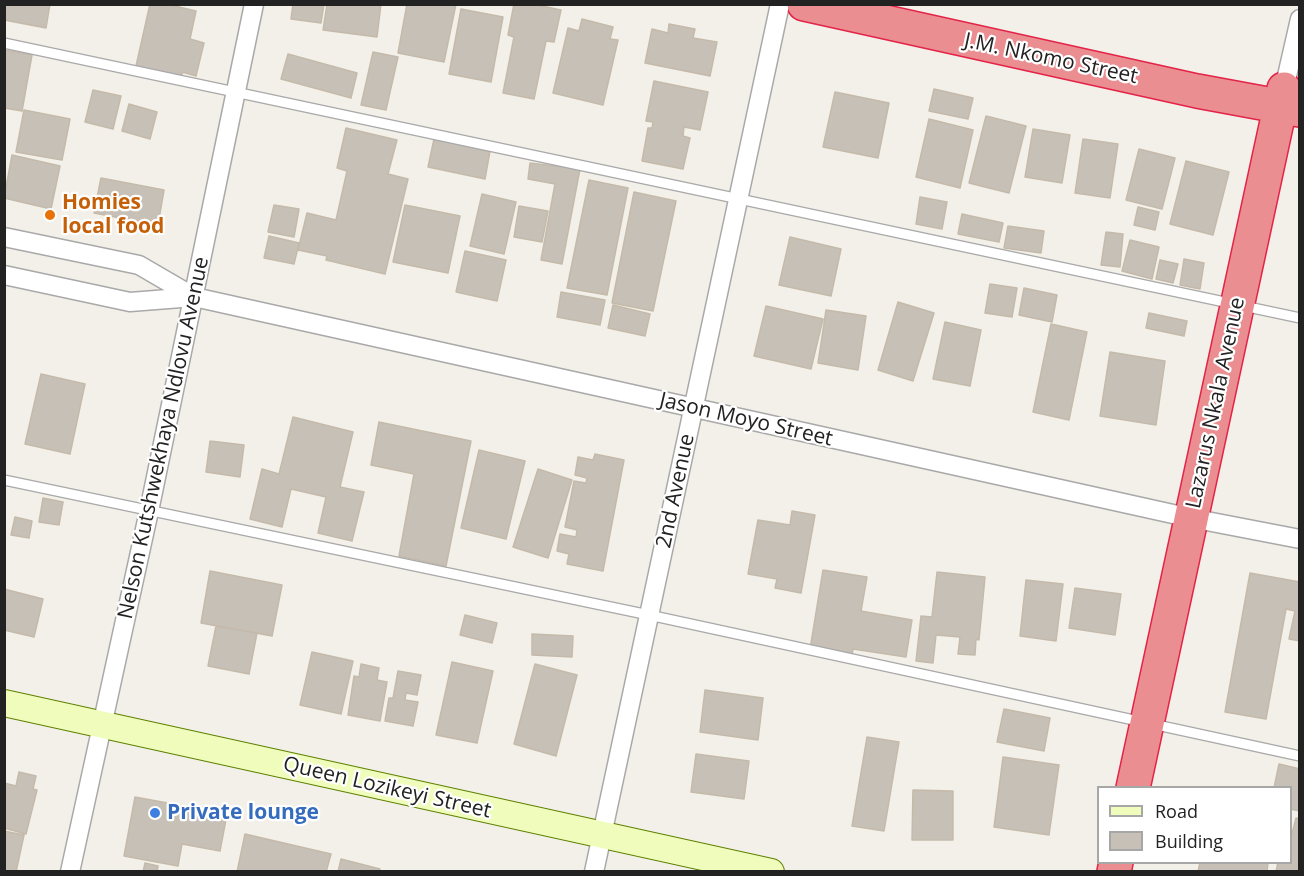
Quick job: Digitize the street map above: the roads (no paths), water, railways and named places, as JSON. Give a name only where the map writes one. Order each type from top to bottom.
[{"type":"highway","name":"J.M. Nkomo Street","points":[[804,4],[1291,100]]},
{"type":"highway","name":"J.M. Nkomo Street","points":[[892,4],[1291,100]]},
{"type":"highway","name":"Lazarus Nkala Avenue","points":[[1133,786],[1237,305],[1291,100]]},
{"type":"street","name":"Nelson Kutshwekhaya Ndlovu Avenue","points":[[70,872],[149,511],[254,4]]},
{"type":"street","name":"2nd Avenue","points":[[594,872],[780,4]]},
{"type":"street","name":"Lazarus Nkala Avenue","points":[[1291,100],[1299,19]]},
{"type":"street","name":"Jason Moyo Street","points":[[4,237],[139,265],[194,297]]},
{"type":"street","name":"Jason Moyo Street","points":[[4,275],[130,302],[194,297],[1191,518],[1299,539]]},
{"type":"street","name":"Queen Lozikeyi Street","points":[[4,703],[771,872]]},
{"type":"lane","points":[[4,43],[1299,318]]},
{"type":"lane","points":[[4,480],[649,615],[1146,725],[1299,756]]},
{"type":"place","name":"Homies local food","points":[[50,215]]},
{"type":"place","name":"Private lounge","points":[[155,813]]}]
